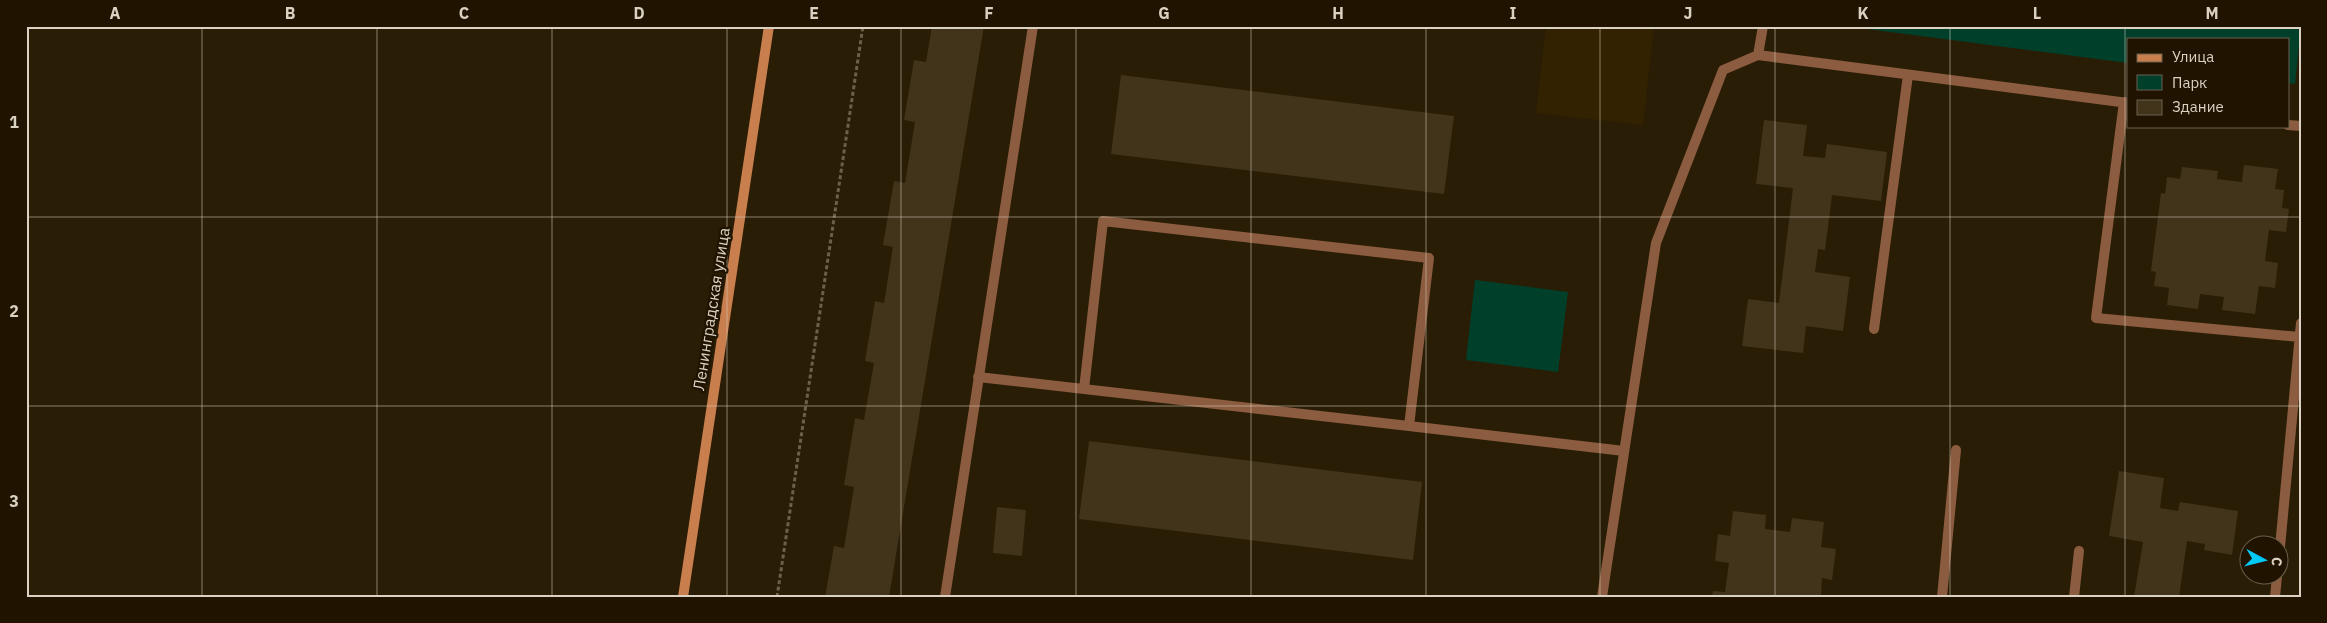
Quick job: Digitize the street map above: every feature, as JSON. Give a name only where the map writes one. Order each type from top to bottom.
[{"type":"street","name":"Ленинградская улица","points":[[683,597],[769,26]]},
{"type":"lane","points":[[944,597],[1034,26]]},
{"type":"lane","points":[[1758,56],[1763,26]]},
{"type":"lane","points":[[1602,597],[1656,243],[1723,70],[1758,56],[2126,103],[2096,318],[2299,337]]},
{"type":"lane","points":[[1874,329],[1908,74]]},
{"type":"lane","points":[[1084,389],[1103,221],[1271,240],[1429,258],[1410,426]]},
{"type":"lane","points":[[2281,536],[2301,323]]},
{"type":"lane","points":[[978,377],[1624,451]]},
{"type":"lane","points":[[1942,597],[1956,450]]},
{"type":"lane","points":[[2074,597],[2079,550]]},
{"type":"path","points":[[777,597],[863,26]]},
{"type":"shaded area","points":[[1546,26],[1654,26],[1643,125],[1536,113]]},
{"type":"green space","points":[[1844,26],[2301,26],[2295,84],[2290,83],[2290,38],[2127,38],[2127,63]]},
{"type":"green space","points":[[1475,280],[1568,292],[1558,372],[1466,360]]},
{"type":"building","points":[[932,26],[984,26],[889,597],[825,597],[834,546],[844,548],[854,487],[844,485],[855,418],[864,420],[874,363],[865,361],[875,301],[884,303],[893,247],[883,245],[894,181],[905,183],[915,122],[904,120],[914,60],[926,62]]},
{"type":"building","points":[[1121,75],[1454,116],[1444,194],[1111,154]]},
{"type":"building","points":[[1764,120],[1807,125],[1803,156],[1825,158],[1827,144],[1887,152],[1881,201],[1832,195],[1825,250],[1818,249],[1815,272],[1850,277],[1843,331],[1806,326],[1803,353],[1742,346],[1748,299],[1779,303],[1793,188],[1756,184]]},
{"type":"building","points":[[2244,165],[2278,169],[2275,189],[2284,190],[2282,208],[2289,209],[2286,232],[2269,230],[2265,261],[2278,263],[2275,288],[2259,286],[2255,314],[2222,310],[2224,297],[2200,294],[2198,309],[2167,305],[2169,288],[2154,286],[2156,272],[2151,271],[2161,193],[2165,194],[2167,177],[2180,179],[2182,167],[2218,171],[2217,179],[2242,182]]},
{"type":"building","points":[[1089,441],[1422,482],[1413,560],[1079,519]]},
{"type":"building","points":[[2119,471],[2164,478],[2160,508],[2178,511],[2180,502],[2238,511],[2232,555],[2204,550],[2205,544],[2187,541],[2179,597],[2134,597],[2143,542],[2109,536]]},
{"type":"building","points":[[997,507],[1026,510],[1022,556],[993,553]]},
{"type":"building","points":[[1733,511],[1766,515],[1765,529],[1790,532],[1792,518],[1824,522],[1821,547],[1836,549],[1832,580],[1822,578],[1821,597],[1712,597],[1713,591],[1725,592],[1729,563],[1715,561],[1718,534],[1730,536]]}]
